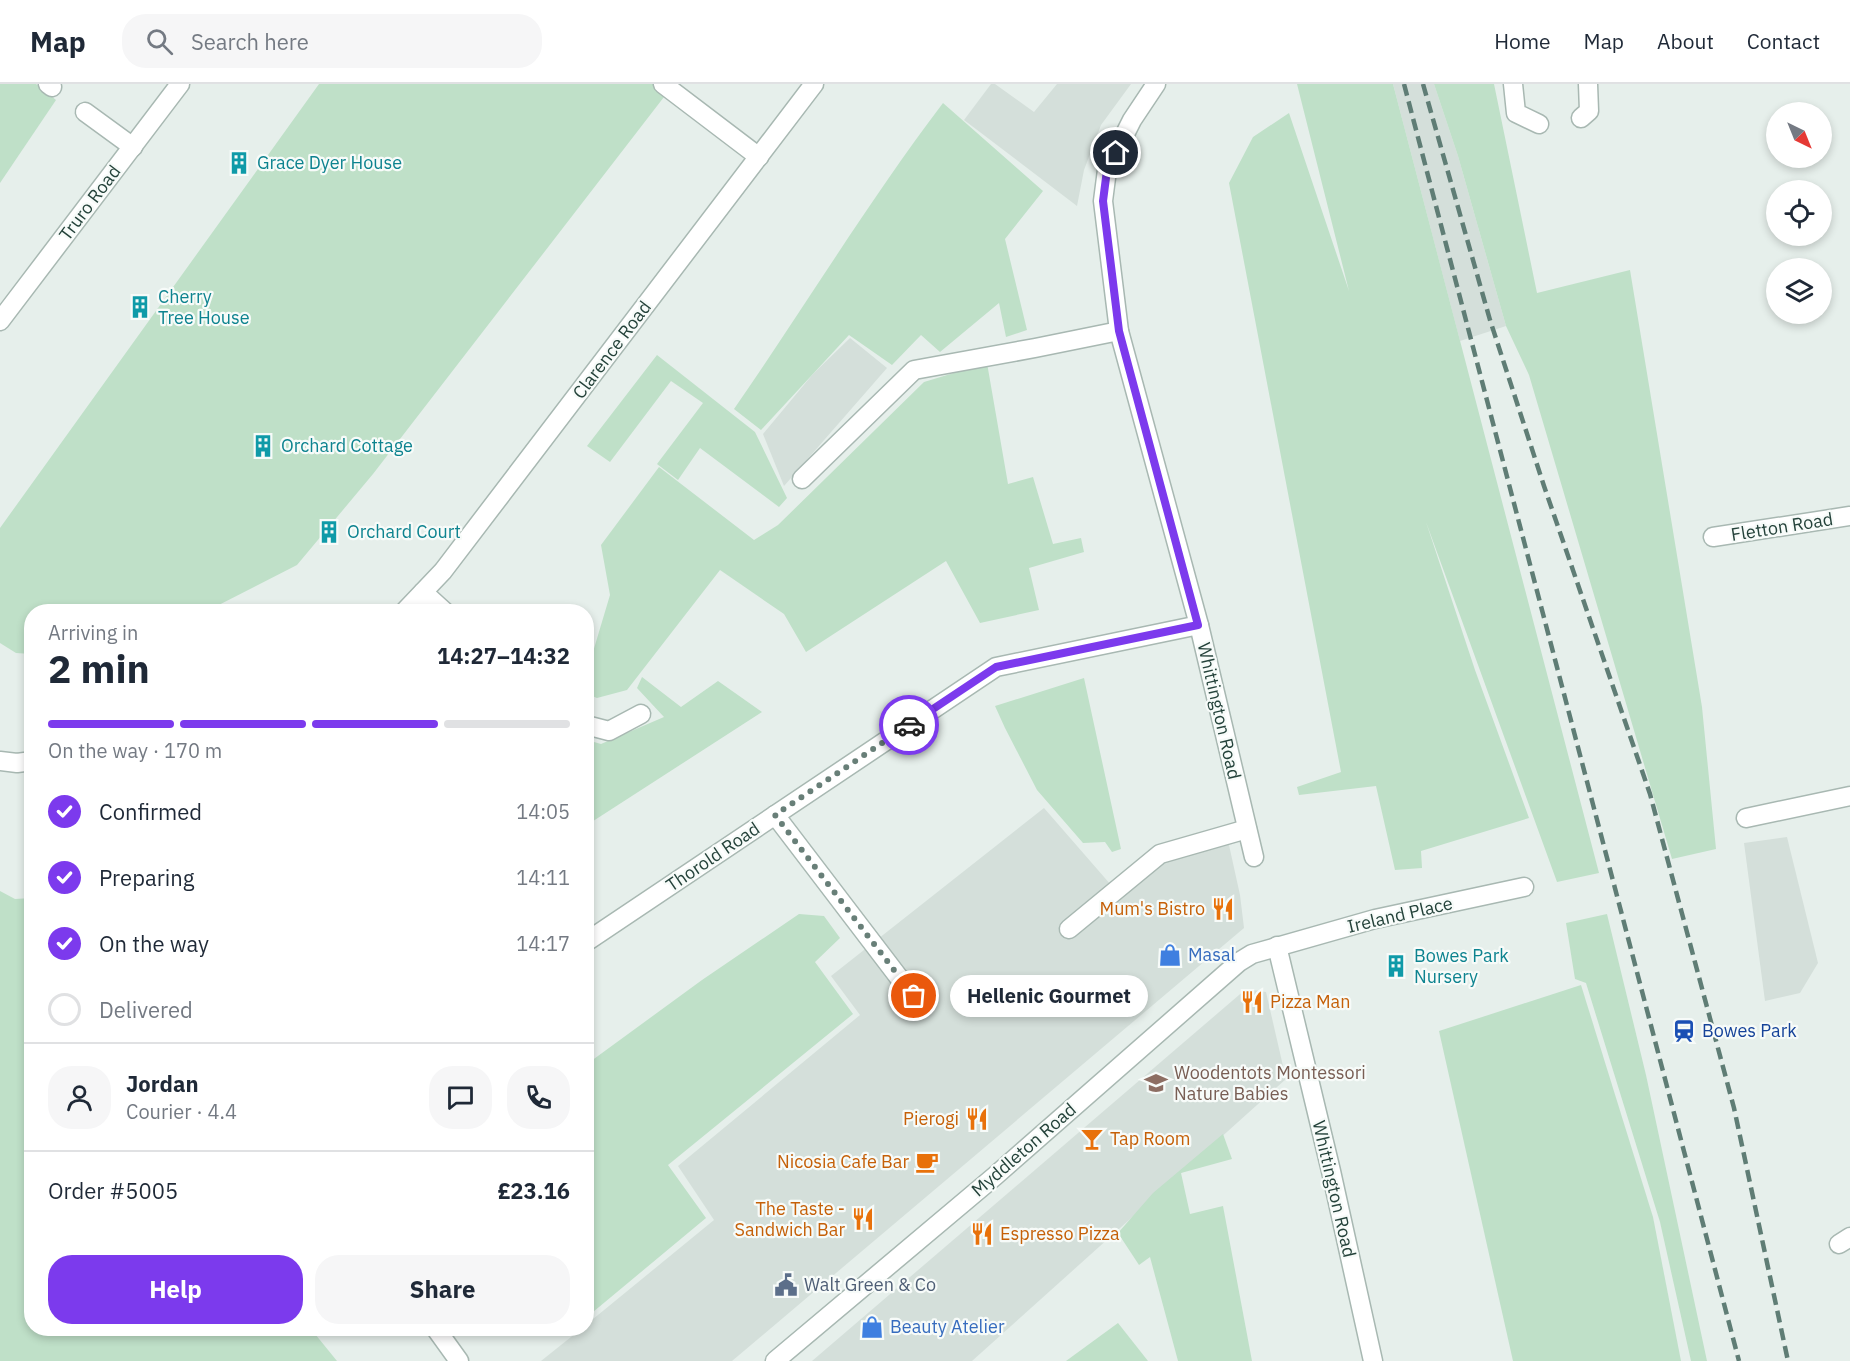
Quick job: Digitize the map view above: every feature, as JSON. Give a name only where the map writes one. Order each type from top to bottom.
[{"type":"street","name":"Truro Road","points":[[0,321],[180,84]]},
{"type":"street","points":[[663,84],[759,157]]},
{"type":"street","name":"Clarence Road","points":[[412,604],[443,571],[814,84]]},
{"type":"street","name":"Whittington Road","points":[[1156,84],[1132,120],[1107,170],[1103,201],[1119,331],[1198,625],[1254,857]]},
{"type":"street","points":[[1513,84],[1516,114],[1539,124]]},
{"type":"street","points":[[1581,118],[1589,111],[1588,84]]},
{"type":"street","points":[[85,112],[133,147]]},
{"type":"street","points":[[802,479],[914,370],[1119,331]]},
{"type":"street","name":"Fletton Road","points":[[1713,537],[1850,516]]},
{"type":"street","points":[[423,592],[437,604]]},
{"type":"street","name":"Thorold Road","points":[[594,937],[996,667],[1198,625]]},
{"type":"street","points":[[594,727],[609,731],[641,714]]},
{"type":"street","points":[[0,761],[24,762]]},
{"type":"street","points":[[1746,818],[1850,796]]},
{"type":"street","points":[[775,815],[914,996]]},
{"type":"street","points":[[1069,929],[1160,854],[1247,829]]},
{"type":"street","name":"Ireland Place","points":[[1277,946],[1375,919],[1524,886]]},
{"type":"street","name":"Whittington Road","points":[[1277,946],[1331,1171],[1373,1361]]},
{"type":"street","name":"Myddleton Road","points":[[775,1361],[995,1176],[1239,962],[1252,954],[1277,946]]},
{"type":"street","points":[[441,1336],[459,1361]]},
{"type":"shaded area","points":[[991,84],[995,84],[1034,112],[1057,84],[1131,84],[1101,125],[1084,170],[1077,206],[964,120]]},
{"type":"shaded area","points":[[1393,84],[1434,84],[1458,156],[1506,326],[1460,341]]},
{"type":"shaded area","points":[[850,338],[887,368],[784,486],[763,434],[813,374]]},
{"type":"shaded area","points":[[1044,808],[1111,885],[1212,836],[1229,845],[1240,895],[1244,928],[732,1361],[541,1361],[572,1336],[594,1336],[594,1318],[714,1220],[678,1166],[860,1015],[831,976]]},
{"type":"shaded area","points":[[1787,837],[1818,963],[1800,993],[1765,1001],[1744,843]]},
{"type":"shaded area","points":[[1246,989],[1266,992],[1286,1079],[972,1361],[812,1361]]},
{"type":"green space","points":[[0,84],[36,84],[56,100],[0,183]]},
{"type":"green space","points":[[319,84],[674,84],[373,474],[297,565],[221,604],[24,604],[24,654],[16,653],[0,643],[0,528]]},
{"type":"green space","points":[[1297,84],[1393,84],[1599,873],[1557,882],[1426,522],[1475,670],[1529,818],[1421,851],[1422,868],[1395,870],[1376,786],[1299,795],[1297,787],[1341,772],[1229,183],[1253,137],[1289,113],[1349,291]]},
{"type":"green space","points":[[1434,84],[1494,84],[1537,293],[1630,270],[1702,707],[1716,849],[1672,859],[1529,375],[1506,326],[1458,156]]},
{"type":"green space","points":[[943,103],[1043,191],[1005,239],[1027,330],[1006,337],[999,303],[940,352],[921,335],[892,365],[849,335],[761,430],[734,409],[862,217]]},
{"type":"green space","points":[[657,355],[755,432],[787,498],[779,507],[700,448],[678,480],[657,464],[703,403],[671,381],[610,462],[587,446]]},
{"type":"green space","points":[[987,363],[1008,484],[1033,477],[1053,544],[1081,538],[1084,552],[1029,568],[1039,610],[980,623],[946,561],[806,652],[784,614],[720,570],[627,690],[594,697],[594,649],[610,595],[601,545],[659,467],[754,540],[778,525],[924,382]]},
{"type":"green space","points":[[642,677],[681,707],[718,681],[762,712],[594,820],[594,742],[601,744],[664,717],[637,688]]},
{"type":"green space","points":[[1084,678],[1121,849],[1112,852],[1105,842],[1083,843],[1037,790],[995,706]]},
{"type":"green space","points":[[0,891],[15,899],[24,898],[24,1336],[317,1336],[337,1361],[0,1361]]},
{"type":"green space","points":[[799,914],[824,916],[840,938],[815,962],[853,1014],[668,1165],[706,1218],[594,1311],[594,1059],[702,980]]},
{"type":"green space","points":[[1607,914],[1646,1075],[1707,1361],[1691,1361],[1660,1222],[1586,983],[1575,979],[1566,923]]},
{"type":"green space","points":[[1581,985],[1653,1217],[1681,1361],[1513,1361],[1439,1031]]},
{"type":"green space","points":[[1223,1134],[1232,1159],[1181,1173],[1190,1214],[1223,1206],[1252,1361],[1178,1361],[1150,1257],[1139,1265],[1118,1233],[1153,1193]]},
{"type":"green space","points":[[1118,1323],[1148,1361],[1066,1361]]},
{"type":"railway","points":[[1404,84],[1739,1361]]},
{"type":"railway","points":[[1423,84],[1490,320],[1544,486],[1650,794],[1734,1108],[1788,1361]]},
{"type":"way so far","points":[[909,725],[775,815],[914,996]]},
{"type":"place","name":"Grace Dyer House","points":[[239,163]]},
{"type":"place","name":"Cherry Tree House","points":[[140,307]]},
{"type":"place","name":"Orchard Cottage","points":[[263,446]]},
{"type":"place","name":"Orchard Court","points":[[329,532]]},
{"type":"place","name":"Mum's Bistro","points":[[1223,909]]},
{"type":"place","name":"Masal","points":[[1170,955]]},
{"type":"place","name":"Bowes Park Nursery","points":[[1396,966]]},
{"type":"place","name":"Hellenic Gourmet","points":[[914,996]]},
{"type":"place","name":"Pizza Man","points":[[1252,1002]]},
{"type":"place","name":"Bowes Park","points":[[1684,1031]]},
{"type":"place","name":"Woodentots Montessori Nature Babies","points":[[1156,1083]]},
{"type":"place","name":"Pierogi","points":[[977,1119]]},
{"type":"place","name":"Tap Room","points":[[1092,1139]]},
{"type":"place","name":"Nicosia Cafe Bar","points":[[927,1162]]},
{"type":"place","name":"The Taste - Sandwich Bar","points":[[863,1219]]},
{"type":"place","name":"Espresso Pizza","points":[[982,1234]]},
{"type":"place","name":"Walt Green & Co","points":[[786,1285]]},
{"type":"place","name":"Beauty Atelier","points":[[872,1327]]},
{"type":"route","points":[[909,725],[996,667],[1198,625],[1119,331],[1103,201],[1107,170],[1116,153]]}]
